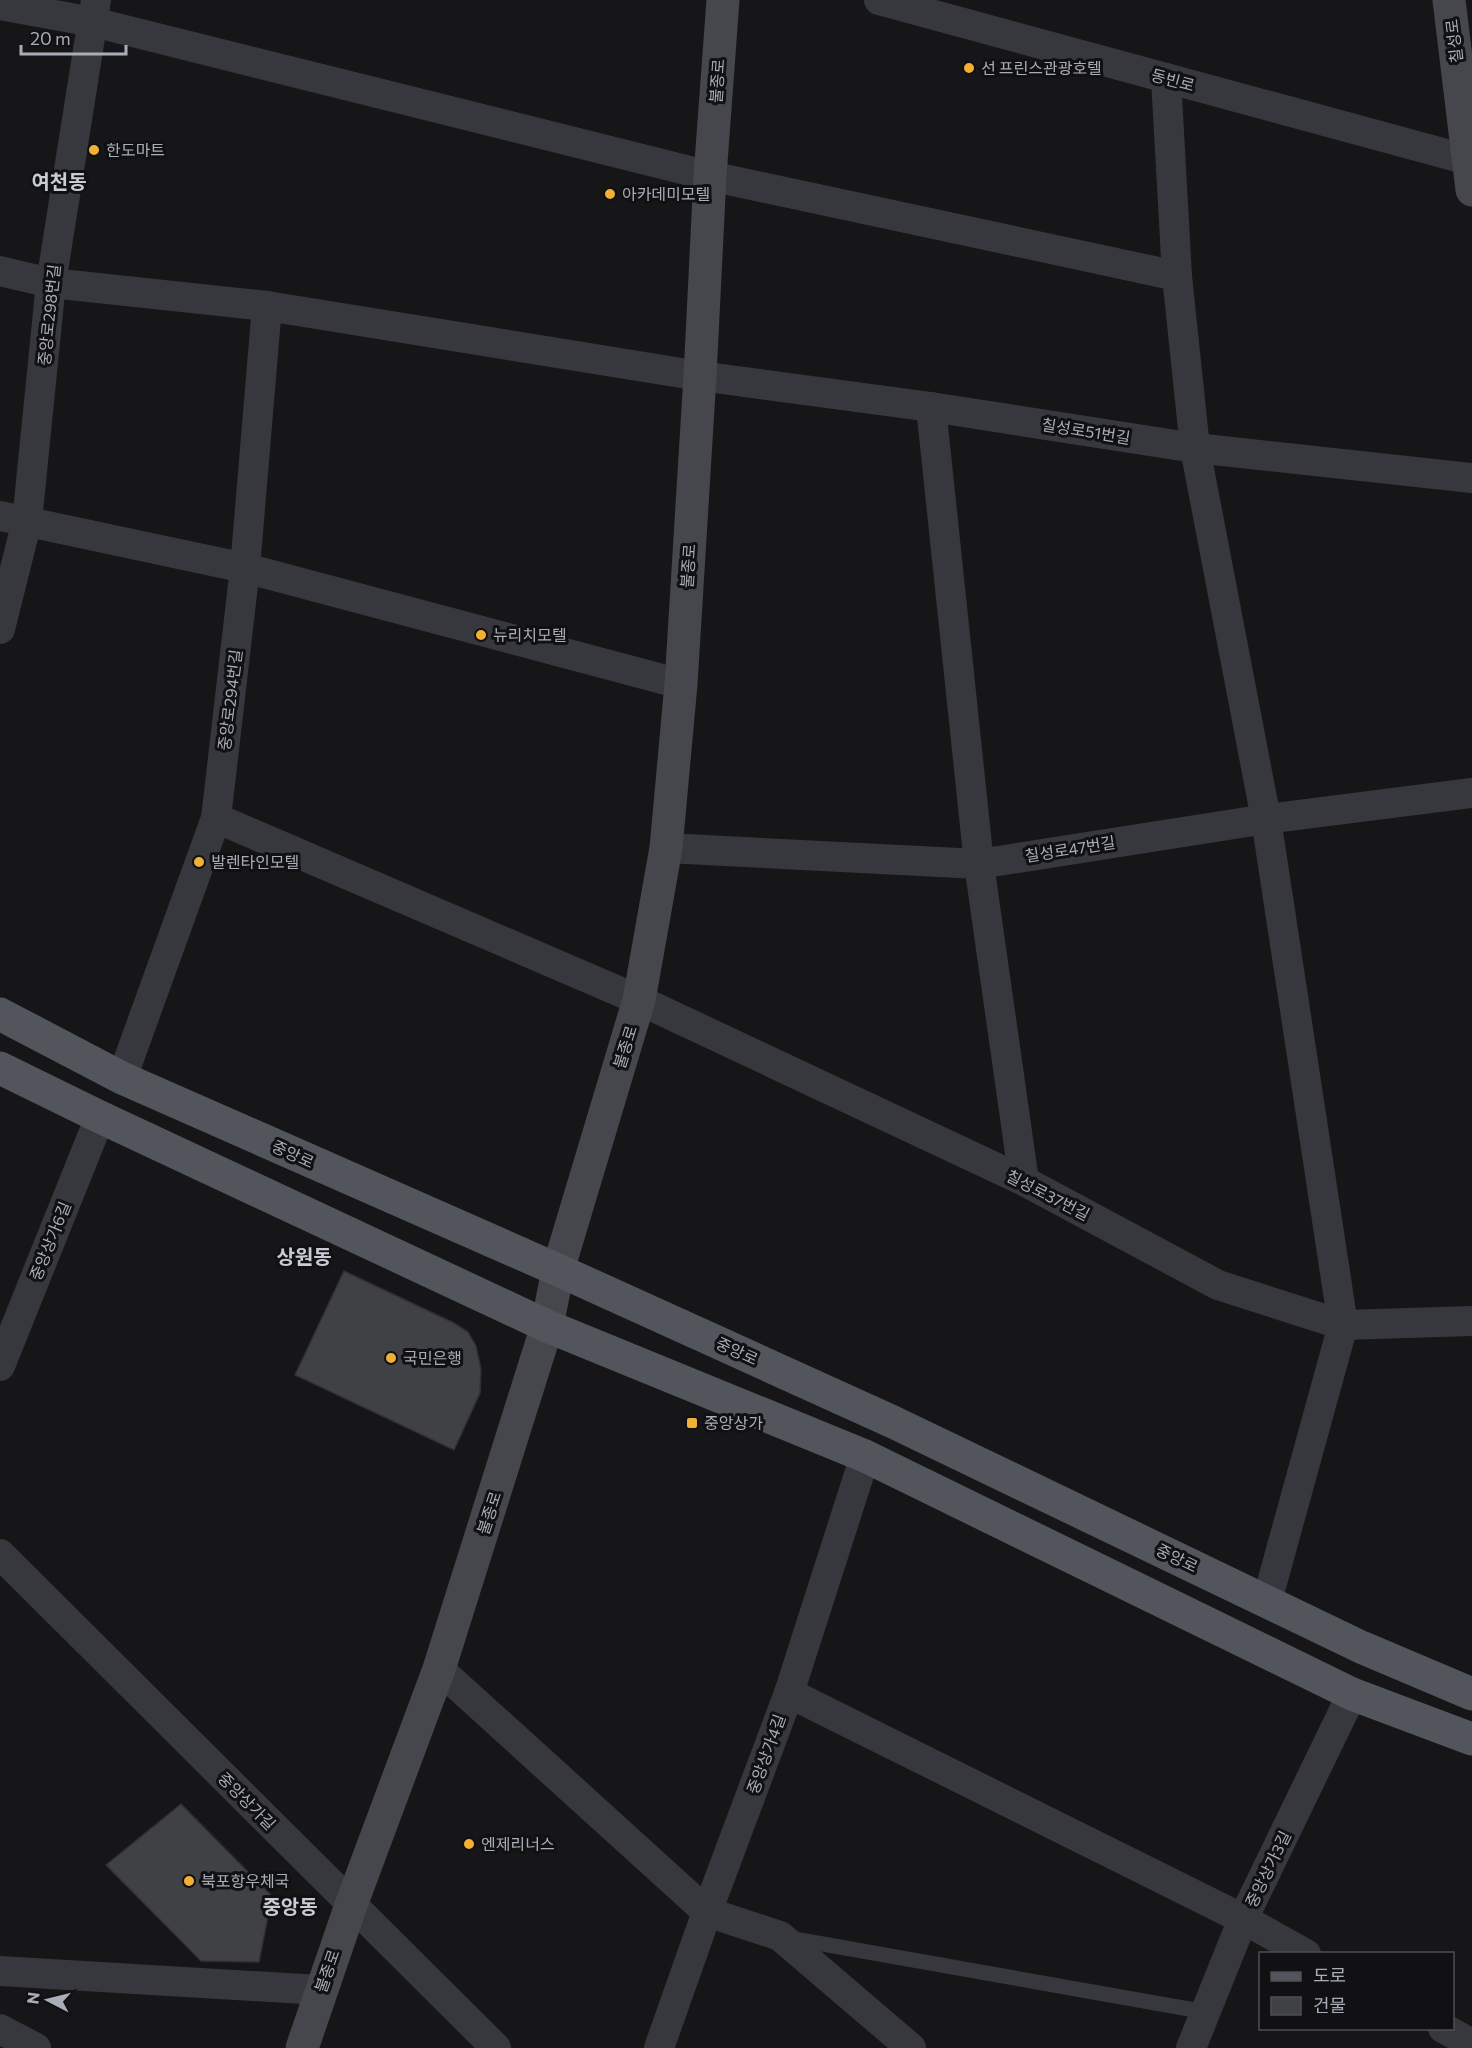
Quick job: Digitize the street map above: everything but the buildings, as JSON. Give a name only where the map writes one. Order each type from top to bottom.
[{"type":"main road","name":"중앙로","points":[[0,1014],[122,1078],[558,1270],[893,1422],[1361,1647],[1472,1694]]},
{"type":"main road","points":[[0,1068],[547,1326],[865,1456],[1352,1694],[1472,1739]]},
{"type":"street","name":"불종로","points":[[302,2048],[351,1905],[439,1669],[547,1326],[558,1270],[639,1000],[666,848],[681,684],[710,176],[723,0]]},
{"type":"street","name":"동빈로","points":[[879,0],[1166,78],[1470,171]]},
{"type":"street","name":"칠성로","points":[[1449,0],[1470,171]]},
{"type":"street","points":[[0,5],[94,11],[710,176],[1177,276]]},
{"type":"street","name":"중앙로298번길","points":[[0,629],[14,519],[94,11]]},
{"type":"street","points":[[1166,78],[1177,276],[1195,448],[1266,819],[1343,1325],[1267,1601]]},
{"type":"street","name":"칠성로51번길","points":[[0,271],[51,283],[267,306],[700,376],[931,407],[1195,448],[1472,478]]},
{"type":"street","name":"중앙로294번길","points":[[122,1078],[216,818],[245,568],[267,306]]},
{"type":"street","points":[[931,407],[979,864],[1024,1181]]},
{"type":"street","points":[[14,519],[245,568],[681,684]]},
{"type":"street","name":"칠성로47번길","points":[[666,848],[979,864],[1266,819],[1472,793]]},
{"type":"street","name":"칠성로37번길","points":[[216,818],[639,1000],[1024,1181],[1218,1285],[1343,1325],[1472,1321]]},
{"type":"street","name":"중앙상가6길","points":[[0,1365],[100,1117]]},
{"type":"street","name":"중앙상가4길","points":[[659,2048],[789,1693],[865,1456]]},
{"type":"street","name":"중앙상가길","points":[[0,1554],[496,2048]]},
{"type":"street","points":[[439,1669],[707,1912],[780,1936],[910,2048]]},
{"type":"street","points":[[789,1693],[1244,1919],[1304,1952]]},
{"type":"street","name":"중앙상가3길","points":[[1191,2048],[1244,1919],[1352,1694]]},
{"type":"street","points":[[0,1971],[321,1990]]},
{"type":"street","points":[[0,2029],[36,2048]]},
{"type":"street","points":[[1447,2030],[1472,2044]]},
{"type":"lane","points":[[780,1936],[1206,2012]]},
{"type":"place","name":"선 프린스관광호텔","points":[[969,68]]},
{"type":"place","name":"한도마트","points":[[94,150]]},
{"type":"place","name":"아카데미모텔","points":[[610,194]]},
{"type":"place","name":"뉴리치모텔","points":[[481,635]]},
{"type":"place","name":"발렌타인모텔","points":[[199,862]]},
{"type":"place","name":"국민은행","points":[[391,1358]]},
{"type":"place","name":"중앙상가","points":[[692,1423]]},
{"type":"place","name":"엔제리너스","points":[[469,1844]]},
{"type":"place","name":"북포항우체국","points":[[189,1881]]},
{"type":"district","name":"여천동","points":[[59,182]]},
{"type":"district","name":"상원동","points":[[304,1257]]},
{"type":"district","name":"중앙동","points":[[290,1907]]}]
